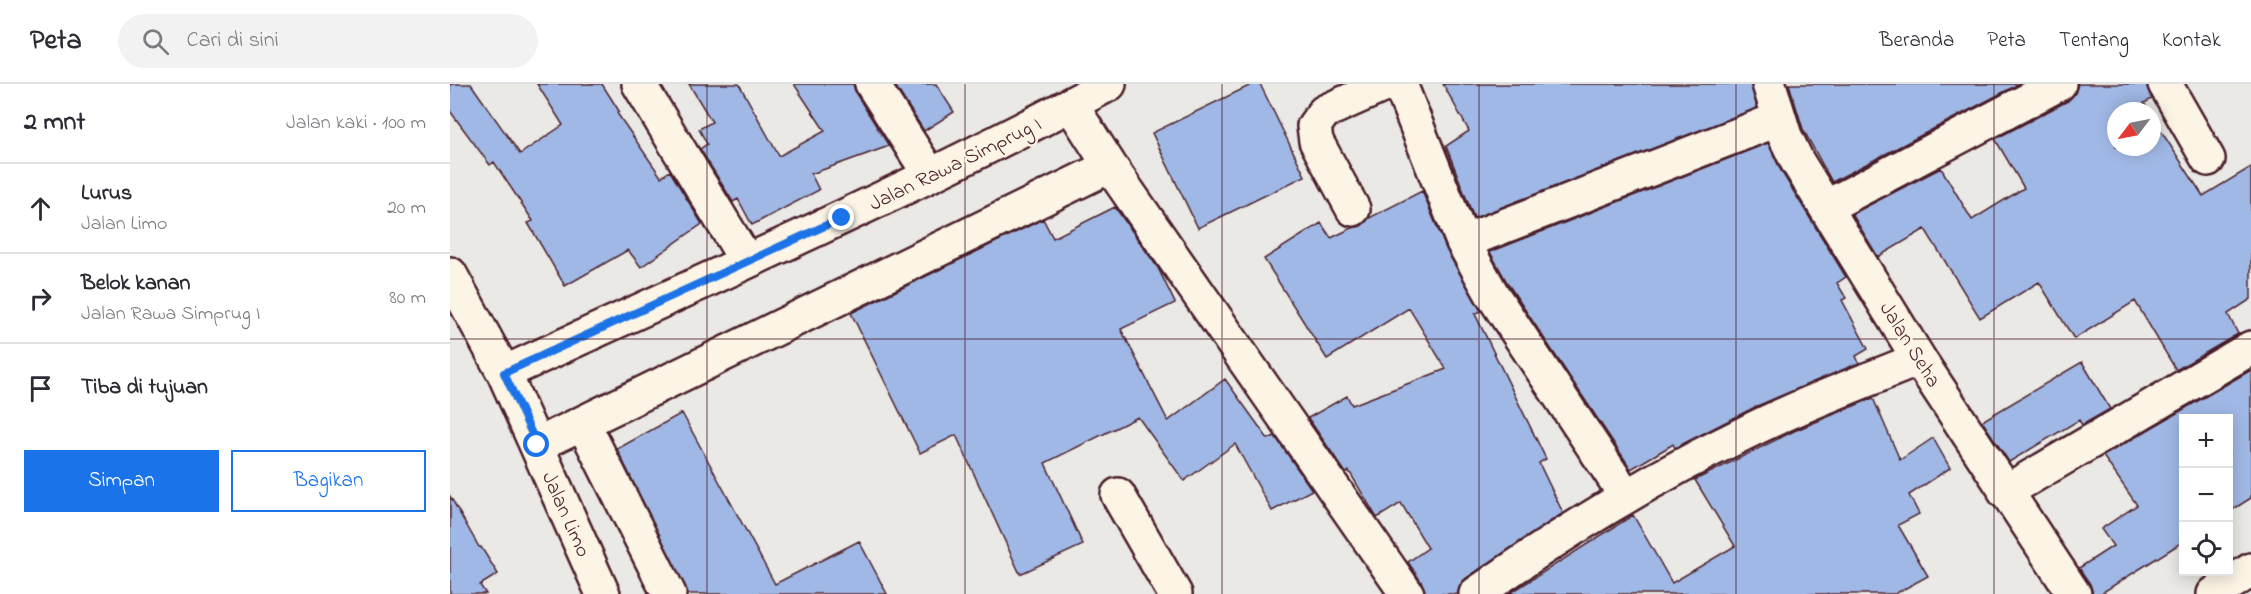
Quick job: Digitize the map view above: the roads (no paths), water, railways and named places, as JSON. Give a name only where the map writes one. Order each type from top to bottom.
[{"type":"street","points":[[639,84],[746,260]]},
{"type":"street","points":[[872,84],[930,176]]},
{"type":"street","points":[[1353,209],[1316,141],[1314,126],[1324,112],[1387,84]]},
{"type":"street","points":[[1400,84],[1463,242],[1492,294],[1626,496]]},
{"type":"street","name":"Jalan Seha","points":[[1769,84],[1779,119],[1797,161],[1919,358],[2074,594]]},
{"type":"street","points":[[1826,207],[2059,84]]},
{"type":"street","points":[[2165,84],[2208,159]]},
{"type":"street","name":"Jalan Rawa Simprug I","points":[[504,373],[930,176],[1071,105],[1103,85]]},
{"type":"street","points":[[1071,105],[1110,166],[1407,594]]},
{"type":"street","points":[[1463,242],[1779,119]]},
{"type":"street","points":[[537,445],[1110,166]]},
{"type":"street","name":"Jalan Limo","points":[[450,274],[504,373],[603,594]]},
{"type":"street","points":[[2006,492],[2251,348]]},
{"type":"street","points":[[1476,594],[1517,565],[1626,496],[1742,434],[1919,358]]},
{"type":"street","points":[[583,423],[669,594]]},
{"type":"street","points":[[1118,495],[1175,594]]},
{"type":"street","points":[[2214,594],[2251,570]]}]
